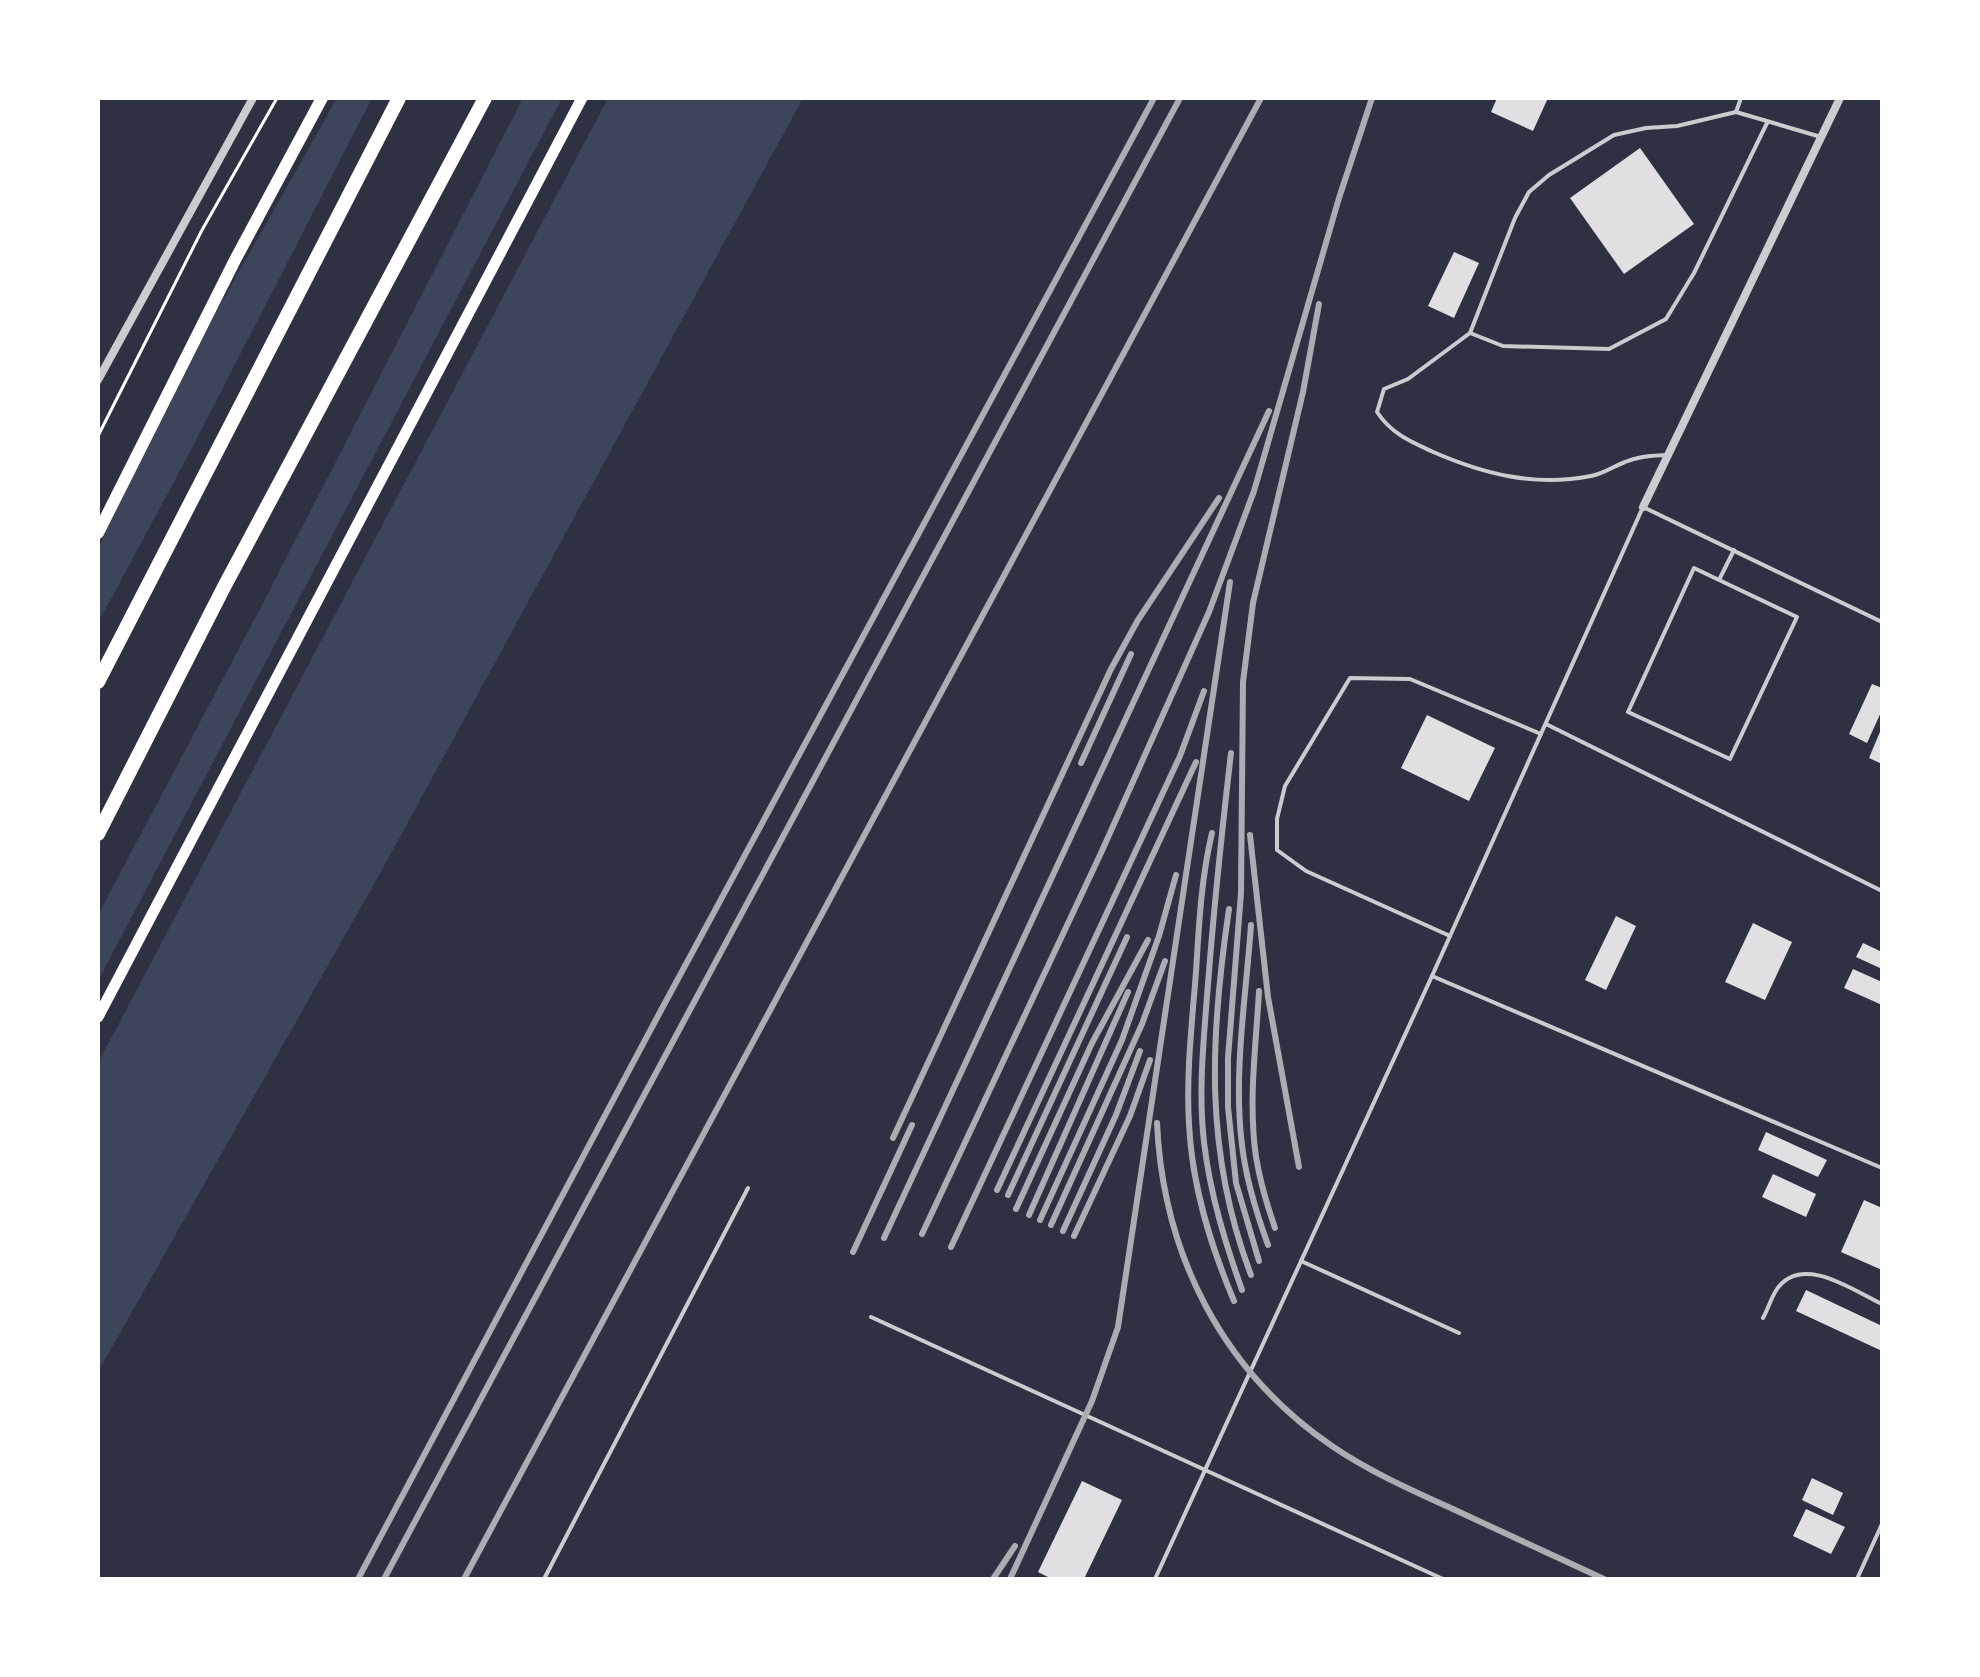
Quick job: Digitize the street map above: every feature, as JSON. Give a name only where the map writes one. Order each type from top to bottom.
[{"type":"highway","points":[[98,682],[399,98]]},
{"type":"highway","points":[[98,834],[224,587],[485,98]]},
{"type":"main road","points":[[98,533],[235,260],[322,98]]},
{"type":"main road","points":[[98,1017],[582,98]]},
{"type":"street","points":[[98,380],[253,98]]},
{"type":"street","points":[[1643,507],[1840,98]]},
{"type":"lane","points":[[1736,112],[1741,98]]},
{"type":"lane","points":[[1667,455],[1643,456],[1595,476],[1555,481],[1508,478],[1462,465],[1403,439],[1386,426],[1377,412],[1384,389],[1408,379],[1470,333],[1515,218],[1529,192],[1549,175],[1614,135],[1646,128],[1677,126],[1736,112],[1822,137]]},
{"type":"lane","points":[[1470,333],[1503,346],[1609,349],[1666,319],[1694,273],[1767,123]]},
{"type":"lane","points":[[1155,1579],[1643,507],[1882,622]]},
{"type":"lane","points":[[1719,580],[1734,550]]},
{"type":"lane","points":[[1694,568],[1719,580],[1797,617],[1730,759],[1628,712],[1694,568]]},
{"type":"lane","points":[[1450,936],[1306,871],[1277,850],[1277,819],[1285,786],[1350,678],[1410,679],[1541,734]]},
{"type":"lane","points":[[1546,724],[1882,891]]},
{"type":"lane","points":[[1432,976],[1882,1168]]},
{"type":"lane","points":[[544,1579],[748,1188]]},
{"type":"lane","points":[[1301,1261],[1459,1333]]},
{"type":"lane","points":[[1763,1318],[1777,1289],[1793,1275],[1803,1273],[1826,1277],[1882,1304]]},
{"type":"lane","points":[[871,1317],[1443,1579]]},
{"type":"lane","points":[[1857,1579],[1882,1524]]},
{"type":"path","points":[[98,436],[202,230],[277,98]]},
{"type":"shaded area","points":[[337,98],[372,98],[190,452],[98,623],[98,548],[197,346]]},
{"type":"shaded area","points":[[523,98],[562,98],[98,981],[98,915],[262,605]]},
{"type":"shaded area","points":[[608,98],[803,98],[383,868],[98,1372],[98,1063]]},
{"type":"building","points":[[1497,98],[1548,98],[1533,131],[1491,112]]},
{"type":"building","points":[[1640,148],[1694,224],[1624,274],[1570,198]]},
{"type":"building","points":[[1454,252],[1479,263],[1454,318],[1428,306]]},
{"type":"building","points":[[1872,684],[1882,688],[1882,710],[1867,743],[1849,734]]},
{"type":"building","points":[[1427,715],[1495,748],[1469,801],[1401,768]]},
{"type":"building","points":[[1882,727],[1882,764],[1869,758]]},
{"type":"building","points":[[1616,916],[1636,926],[1606,990],[1585,980]]},
{"type":"building","points":[[1753,923],[1792,942],[1765,1000],[1725,982]]},
{"type":"building","points":[[1863,943],[1882,952],[1882,969],[1856,957]]},
{"type":"building","points":[[1853,969],[1882,982],[1882,1005],[1844,988]]},
{"type":"building","points":[[1766,1132],[1827,1160],[1818,1177],[1758,1150]]},
{"type":"building","points":[[1773,1174],[1816,1194],[1806,1217],[1762,1197]]},
{"type":"building","points":[[1864,1200],[1882,1208],[1882,1270],[1841,1252]]},
{"type":"building","points":[[1806,1290],[1882,1326],[1882,1351],[1796,1311]]},
{"type":"building","points":[[1812,1478],[1843,1493],[1833,1515],[1802,1500]]},
{"type":"building","points":[[1082,1481],[1122,1500],[1084,1579],[1052,1579],[1038,1572]]},
{"type":"building","points":[[1806,1509],[1845,1527],[1831,1554],[1793,1536]]},
{"type":"railway","points":[[358,1579],[1154,98]]},
{"type":"railway","points":[[384,1579],[1180,98]]},
{"type":"railway","points":[[464,1579],[1261,98]]},
{"type":"railway","points":[[922,1234],[1101,853],[1209,612],[1254,491],[1339,198],[1372,98]]},
{"type":"railway","points":[[1259,1261],[1236,1183],[1228,1107],[1228,1058],[1241,893],[1243,682],[1253,603],[1303,392],[1319,304]]},
{"type":"railway","points":[[884,1238],[1269,411]]},
{"type":"railway","points":[[893,1138],[1111,669],[1138,620],[1219,498]]},
{"type":"railway","points":[[1010,1579],[1092,1401],[1118,1327],[1230,582]]},
{"type":"railway","points":[[1081,763],[1131,654]]},
{"type":"railway","points":[[951,1247],[1180,756],[1204,691]]},
{"type":"railway","points":[[1231,753],[1210,955],[1202,1103],[1204,1142],[1214,1199],[1242,1290]]},
{"type":"railway","points":[[997,1190],[1196,762]]},
{"type":"railway","points":[[1212,833],[1199,919],[1188,1105],[1194,1170],[1204,1214],[1234,1301]]},
{"type":"railway","points":[[1250,835],[1268,997],[1299,1167]]},
{"type":"railway","points":[[1040,1220],[1122,1040],[1159,936],[1176,875]]},
{"type":"railway","points":[[1229,909],[1218,1003],[1215,1094],[1225,1184],[1251,1275]]},
{"type":"railway","points":[[1251,925],[1241,1035],[1240,1118],[1249,1183],[1268,1245]]},
{"type":"railway","points":[[1008,1195],[1127,937]]},
{"type":"railway","points":[[1016,1209],[1092,1043],[1148,940]]},
{"type":"railway","points":[[1051,1225],[1142,1024],[1165,961]]},
{"type":"railway","points":[[1259,991],[1253,1074],[1254,1136],[1260,1175],[1275,1228]]},
{"type":"railway","points":[[1029,1215],[1128,992]]},
{"type":"railway","points":[[1063,1231],[1116,1115],[1140,1051]]},
{"type":"railway","points":[[1074,1236],[1130,1116],[1150,1060]]},
{"type":"railway","points":[[1157,1123],[1171,1218],[1186,1263],[1206,1306],[1230,1345],[1259,1382],[1293,1416],[1361,1464],[1604,1579]]},
{"type":"railway","points":[[853,1252],[912,1125]]},
{"type":"railway","points":[[993,1579],[1015,1546]]}]
